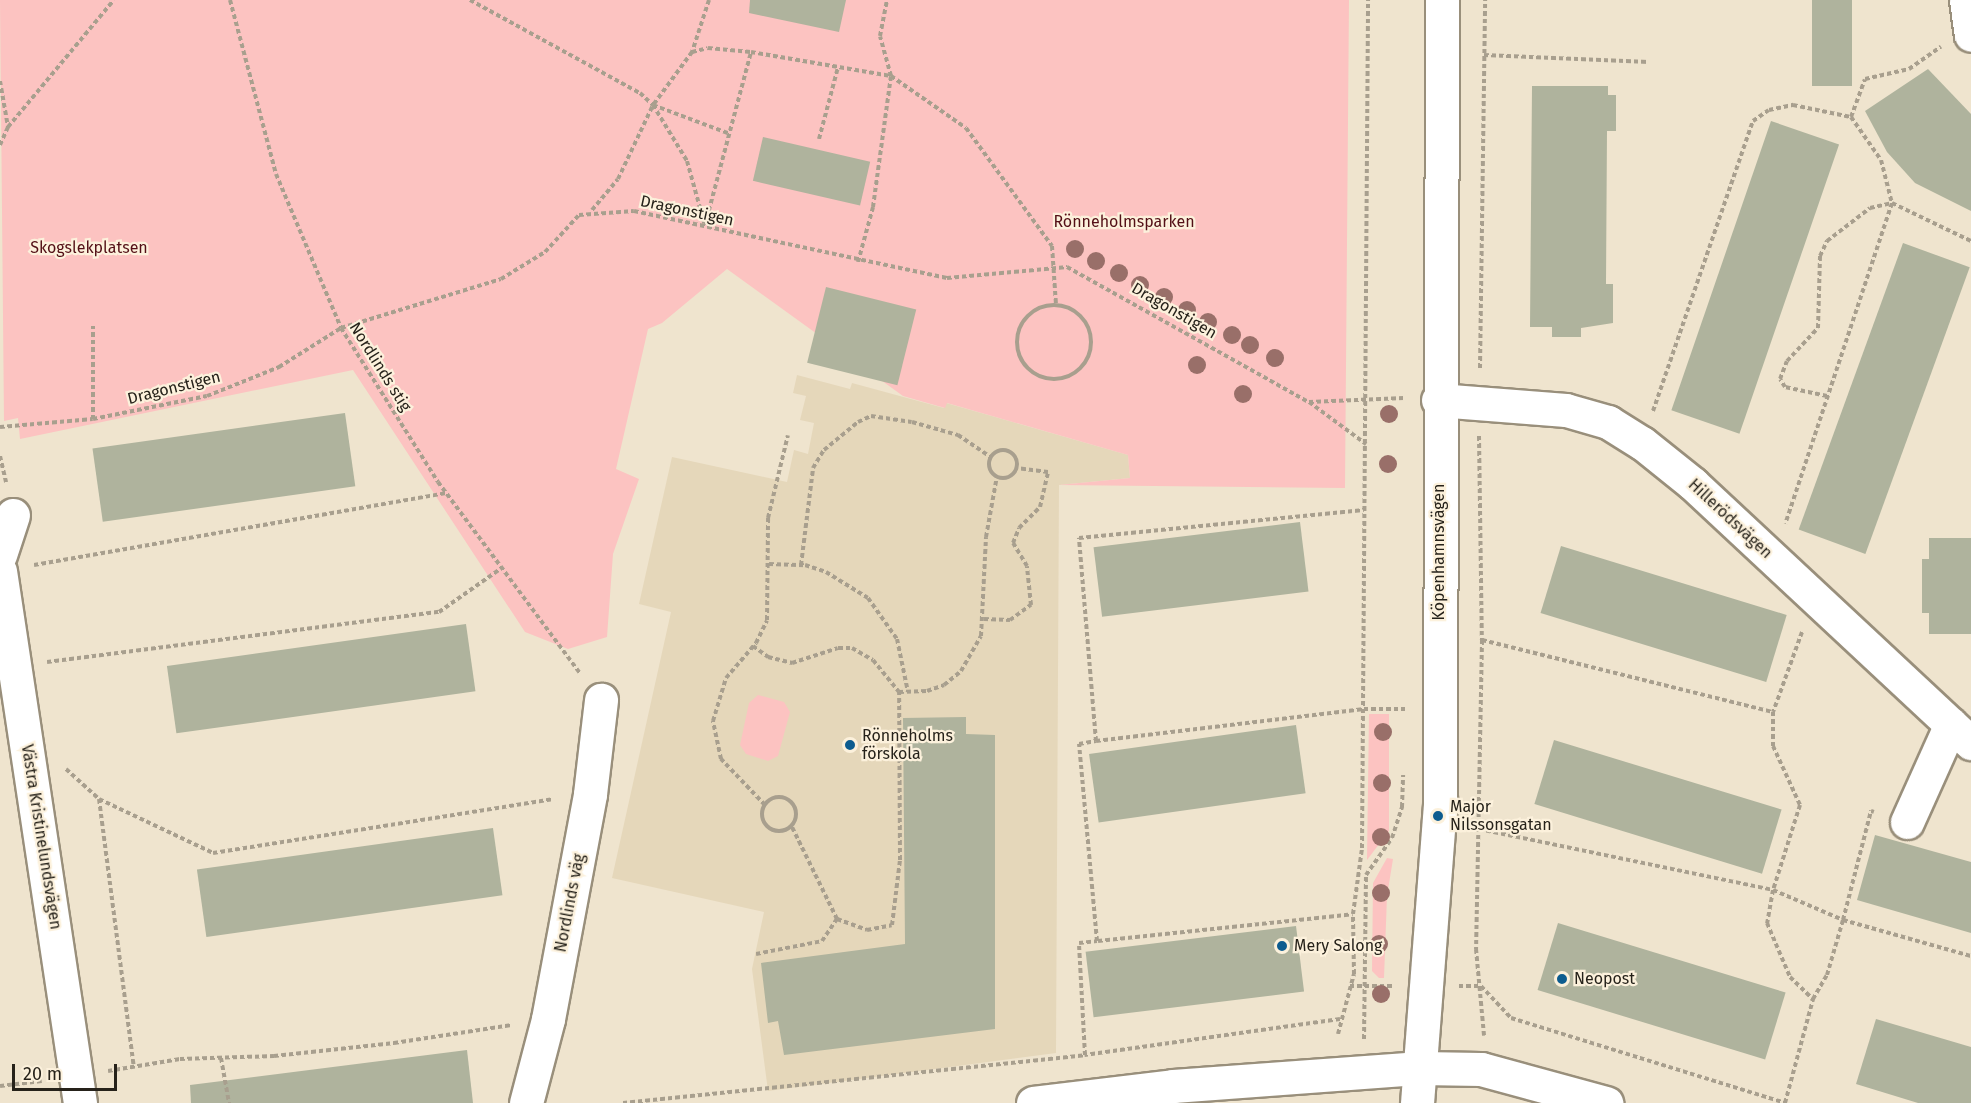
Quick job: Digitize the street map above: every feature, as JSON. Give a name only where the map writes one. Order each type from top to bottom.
[{"type":"street","name":"Köpenhamnsvägen","points":[[1417,1103],[1440,801],[1438,400],[1442,0]]},
{"type":"street","name":"Hillerödsvägen","points":[[1438,400],[1566,410],[1608,422],[1642,443],[1773,558],[1961,734]]},
{"type":"street","points":[[0,555],[13,515]]},
{"type":"street","name":"Västra Kristinelundsvägen","points":[[8,581],[79,1090]]},
{"type":"street","name":"Nordlinds väg","points":[[526,1103],[548,1019],[590,794],[602,700]]},
{"type":"street","points":[[1907,822],[1961,734]]},
{"type":"street","points":[[1033,1103],[1173,1094],[1280,1092],[1359,1070],[1420,1068],[1481,1069],[1593,1101]]},
{"type":"path","points":[[0,145],[8,127],[114,0]]},
{"type":"path","name":"Nordlinds stig","points":[[230,0],[276,174],[341,328],[446,493],[503,567],[543,627],[602,700]]},
{"type":"path","points":[[470,0],[640,93],[653,105],[687,161],[705,226]]},
{"type":"path","points":[[591,211],[618,179],[653,105],[692,52],[708,0]]},
{"type":"path","points":[[858,262],[873,207],[891,76],[880,36],[887,0]]},
{"type":"path","points":[[1338,1034],[1340,1019],[1354,974],[1353,914],[1362,848],[1368,0]]},
{"type":"path","points":[[1485,0],[1479,402],[1482,640],[1476,948],[1486,1017]]},
{"type":"path","points":[[1851,117],[1865,79],[1909,69],[1968,21]]},
{"type":"path","points":[[692,52],[708,48],[751,52],[891,76],[966,128],[1052,246],[1056,305]]},
{"type":"path","points":[[705,226],[751,52]]},
{"type":"path","points":[[1484,55],[1649,62]]},
{"type":"path","points":[[819,140],[838,67]]},
{"type":"path","points":[[0,81],[8,127]]},
{"type":"path","points":[[653,105],[728,133]]},
{"type":"path","points":[[1642,443],[1753,121],[1769,110],[1793,105],[1851,117],[1881,160],[1892,203],[1773,558]]},
{"type":"path","points":[[1827,396],[1785,387],[1780,370],[1818,328],[1820,256],[1827,241],[1870,208],[1892,203],[1971,241]]},
{"type":"path","name":"Dragonstigen","points":[[0,427],[93,419],[207,396],[279,368],[341,328],[501,279],[545,252],[579,215],[591,211],[634,211],[858,262],[947,278],[1054,266],[1084,274],[1309,402],[1366,444]]},
{"type":"path","points":[[1056,305],[1078,315],[1090,336],[1090,349],[1079,370],[1056,379],[1034,373],[1024,365],[1017,343],[1028,316],[1056,305]]},
{"type":"path","points":[[93,326],[93,419]]},
{"type":"path","points":[[1406,386],[1406,408]]},
{"type":"path","points":[[1309,402],[1366,397]]},
{"type":"path","points":[[801,565],[813,468],[824,450],[858,422],[871,416],[912,422],[958,435],[991,457]]},
{"type":"path","points":[[788,435],[768,519],[767,620],[753,646],[726,678],[713,721],[722,759],[765,805],[766,825],[776,831],[791,825]]},
{"type":"path","points":[[984,619],[1010,620],[1031,605],[1027,566],[1013,543],[1018,528],[1040,507],[1048,472],[1016,468],[1006,477],[997,476],[990,470],[991,457],[998,451],[1011,452],[1016,468]]},
{"type":"path","points":[[899,692],[908,693],[935,688],[961,671],[981,636],[984,619],[986,537],[997,476]]},
{"type":"path","points":[[8,581],[446,493]]},
{"type":"path","points":[[1096,741],[1079,538],[1364,510]]},
{"type":"path","points":[[8,581],[13,515]]},
{"type":"path","points":[[769,564],[801,565],[847,584],[884,615],[904,660],[908,693]]},
{"type":"path","points":[[47,663],[439,612],[503,567]]},
{"type":"path","points":[[8,581],[32,576]]},
{"type":"path","points":[[1814,999],[1790,977],[1767,923],[1773,890],[1800,805],[1773,746],[1773,712],[1815,597]]},
{"type":"path","points":[[1482,640],[1773,712]]},
{"type":"path","points":[[753,646],[768,657],[792,663],[838,648],[864,652],[899,692],[900,860],[892,925],[867,930],[837,919],[791,825],[795,809],[789,800],[773,798],[765,805]]},
{"type":"path","points":[[45,652],[49,674]]},
{"type":"path","points":[[1405,697],[1405,720]]},
{"type":"path","points":[[1097,941],[1079,744],[1364,709],[1405,709]]},
{"type":"path","points":[[1359,1070],[1366,1024],[1366,875],[1392,838],[1401,807],[1403,764]]},
{"type":"path","points":[[61,765],[99,799],[213,853],[590,794]]},
{"type":"path","points":[[99,799],[134,1067]]},
{"type":"path","points":[[1481,986],[1511,1018],[1785,1103],[1814,999],[1827,975],[1870,811],[1907,822]]},
{"type":"path","points":[[1479,829],[1773,890],[1843,920],[1971,956]]},
{"type":"path","points":[[1085,1055],[1079,943],[1353,914]]},
{"type":"path","points":[[756,954],[822,941],[837,919]]},
{"type":"path","points":[[79,1090],[134,1067],[394,1043],[548,1019]]},
{"type":"path","points":[[623,1103],[1085,1055],[1340,1019]]},
{"type":"path","points":[[221,1058],[229,1103]]},
{"type":"shaded area","name":"Rönneholms förskola","points":[[797,375],[850,389],[852,383],[944,408],[946,403],[1128,455],[1130,478],[1059,485],[1056,1053],[768,1091],[752,969],[764,912],[612,878],[671,612],[639,604],[672,457],[787,482],[794,450],[808,454],[814,423],[800,420],[806,396],[793,393]]},
{"type":"green space","name":"Rönneholmsparken","points":[[0,0],[1349,0],[1345,488],[1059,485],[1130,478],[1128,455],[947,403],[945,408],[903,396],[727,269],[662,323],[648,329],[616,469],[639,479],[613,554],[607,637],[568,649],[525,632],[353,370],[20,439],[18,418],[4,421]]},
{"type":"green space","points":[[758,695],[784,702],[790,712],[778,756],[768,761],[746,754],[740,745],[749,703]]},
{"type":"green space","points":[[1369,714],[1389,714],[1389,831],[1367,860]]},
{"type":"green space","points":[[1387,858],[1393,859],[1387,896],[1384,978],[1379,978],[1372,971],[1373,883]]},
{"type":"building","points":[[750,0],[846,0],[839,32],[749,13]]},
{"type":"building","points":[[1812,0],[1852,0],[1852,86],[1812,86]]},
{"type":"building","points":[[1928,69],[1971,114],[1971,211],[1915,183],[1887,152],[1865,111]]},
{"type":"building","points":[[1532,86],[1608,86],[1608,95],[1616,95],[1616,131],[1607,131],[1606,284],[1613,284],[1613,323],[1581,328],[1581,337],[1552,337],[1552,327],[1530,327]]},
{"type":"building","points":[[1771,121],[1839,144],[1739,434],[1671,410]]},
{"type":"building","points":[[763,137],[870,162],[860,206],[753,181]]},
{"type":"building","points":[[1903,243],[1970,267],[1865,554],[1799,530]]},
{"type":"building","points":[[826,287],[916,309],[897,385],[807,363]]},
{"type":"building","points":[[345,413],[355,486],[103,522],[92,448]]},
{"type":"building","points":[[1300,522],[1309,591],[1102,617],[1094,547]]},
{"type":"building","points":[[1929,538],[1971,538],[1971,634],[1929,634],[1929,613],[1922,613],[1922,559],[1929,559]]},
{"type":"building","points":[[1561,546],[1787,615],[1766,682],[1541,613]]},
{"type":"building","points":[[466,624],[475,691],[176,733],[167,666]]},
{"type":"building","name":"Rönneholms förskola","points":[[966,717],[966,734],[995,735],[995,1029],[784,1055],[778,1021],[768,1023],[761,963],[905,944],[903,718]]},
{"type":"building","points":[[1296,725],[1306,793],[1099,822],[1089,754]]},
{"type":"building","points":[[1554,740],[1782,810],[1762,874],[1534,804]]},
{"type":"building","points":[[493,828],[502,895],[206,937],[197,870]]},
{"type":"building","points":[[1875,835],[1971,862],[1971,933],[1857,900]]},
{"type":"building","points":[[1558,923],[1786,993],[1765,1060],[1538,990]]},
{"type":"building","points":[[1296,926],[1304,992],[1094,1017],[1086,952]]},
{"type":"building","points":[[1876,1019],[1971,1047],[1971,1103],[1918,1103],[1856,1084]]},
{"type":"building","points":[[467,1050],[473,1103],[191,1103],[190,1085]]},
{"type":"place","name":"Rönneholms förskola","points":[[850,745]]},
{"type":"place","name":"Major Nilssonsgatan","points":[[1438,816]]},
{"type":"place","name":"Mery Salong","points":[[1282,946]]},
{"type":"place","name":"Neopost","points":[[1562,979]]},
{"type":"park label","name":"Skogslekplatsen","points":[[89,248]]}]
